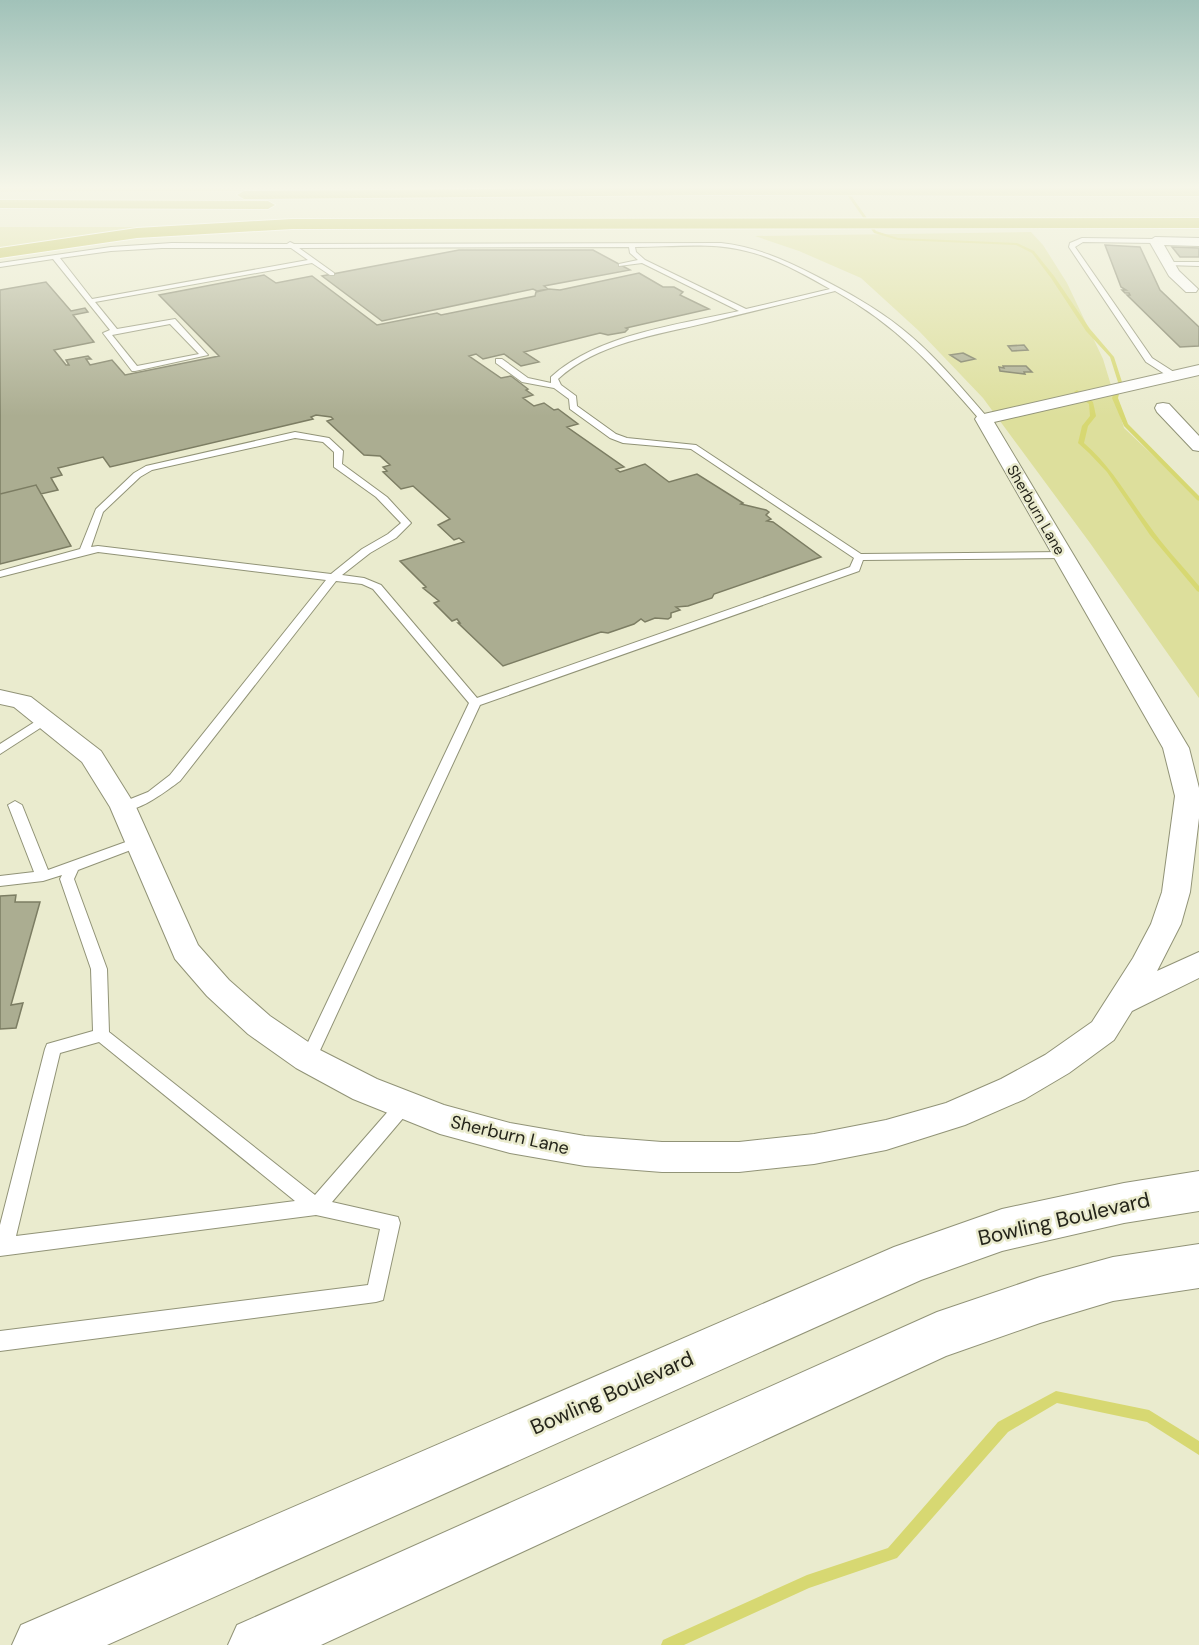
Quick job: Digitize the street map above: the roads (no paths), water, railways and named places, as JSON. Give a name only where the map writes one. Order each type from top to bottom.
[{"type":"street","points":[[1168,264],[1197,296]]},
{"type":"street","points":[[984,419],[1199,370]]},
{"type":"street","points":[[1163,408],[1199,446]]},
{"type":"street","name":"Sherburn Lane","points":[[984,419],[1176,748],[1199,837]]},
{"type":"street","name":"Sherburn Lane","points":[[0,697],[22,702],[92,757],[123,807],[186,951],[226,996],[259,1025],[308,1059],[365,1089],[440,1119],[510,1138],[585,1151],[662,1157],[739,1157],[814,1149],[886,1135],[953,1115],[1013,1089],[1058,1064],[1103,1030],[1122,1002],[1166,924],[1176,892],[1191,806]]},
{"type":"street","points":[[0,715],[16,719],[44,720]]},
{"type":"street","name":"Sherburn Lane","points":[[1122,1002],[1191,972]]},
{"type":"street","name":"Bowling Boulevard","points":[[41,1645],[910,1262],[1002,1230],[1124,1203],[1199,1191]]},
{"type":"street","points":[[257,1645],[937,1336],[1040,1300],[1113,1279],[1199,1266]]},
{"type":"lane","points":[[0,265],[15,263]]},
{"type":"lane","points":[[60,263],[116,332]]},
{"type":"lane","points":[[91,301],[303,263]]},
{"type":"lane","points":[[316,263],[332,274]]},
{"type":"lane","points":[[621,265],[634,263]]},
{"type":"lane","points":[[648,263],[745,311]]},
{"type":"lane","points":[[772,263],[794,267],[885,318],[911,340],[984,419]]},
{"type":"lane","points":[[1083,263],[1149,360],[1174,376]]},
{"type":"lane","points":[[1168,264],[1199,264]]},
{"type":"lane","points":[[557,386],[554,379],[560,371],[575,361],[632,339],[836,289]]},
{"type":"lane","points":[[172,321],[204,356],[135,369],[107,333],[116,332],[172,321]]},
{"type":"lane","points":[[499,361],[525,380],[557,386],[573,398],[573,407],[613,436],[626,441],[693,447],[859,557],[1063,555]]},
{"type":"lane","points":[[84,551],[99,511],[137,474],[149,468],[295,435],[326,440],[339,451],[337,465],[347,476],[369,488],[396,510],[406,523],[392,536],[366,551],[333,578],[175,778],[153,795],[123,807]]},
{"type":"lane","points":[[0,574],[98,549],[364,581],[377,587],[475,703]]},
{"type":"lane","points":[[308,1059],[475,703],[855,569],[859,557]]},
{"type":"lane","points":[[0,750],[44,720]]},
{"type":"lane","points":[[15,805],[43,876]]},
{"type":"lane","points":[[0,881],[43,876],[139,842]]},
{"type":"lane","points":[[73,867],[67,879],[99,969],[101,1035],[316,1207]]},
{"type":"lane","points":[[0,1341],[376,1293],[391,1223],[316,1207],[2,1246],[53,1049],[101,1035]]},
{"type":"lane","points":[[316,1207],[404,1105]]},
{"type":"waterway","points":[[1042,263],[1088,330],[1112,357],[1120,382],[1115,398],[1126,425],[1199,499]]},
{"type":"waterway","points":[[1077,392],[1091,403],[1093,416],[1085,426],[1081,443],[1109,471],[1152,534],[1199,590]]},
{"type":"waterway","points":[[668,1645],[807,1582],[892,1553],[1003,1427],[1056,1397],[1149,1416],[1199,1449]]}]
